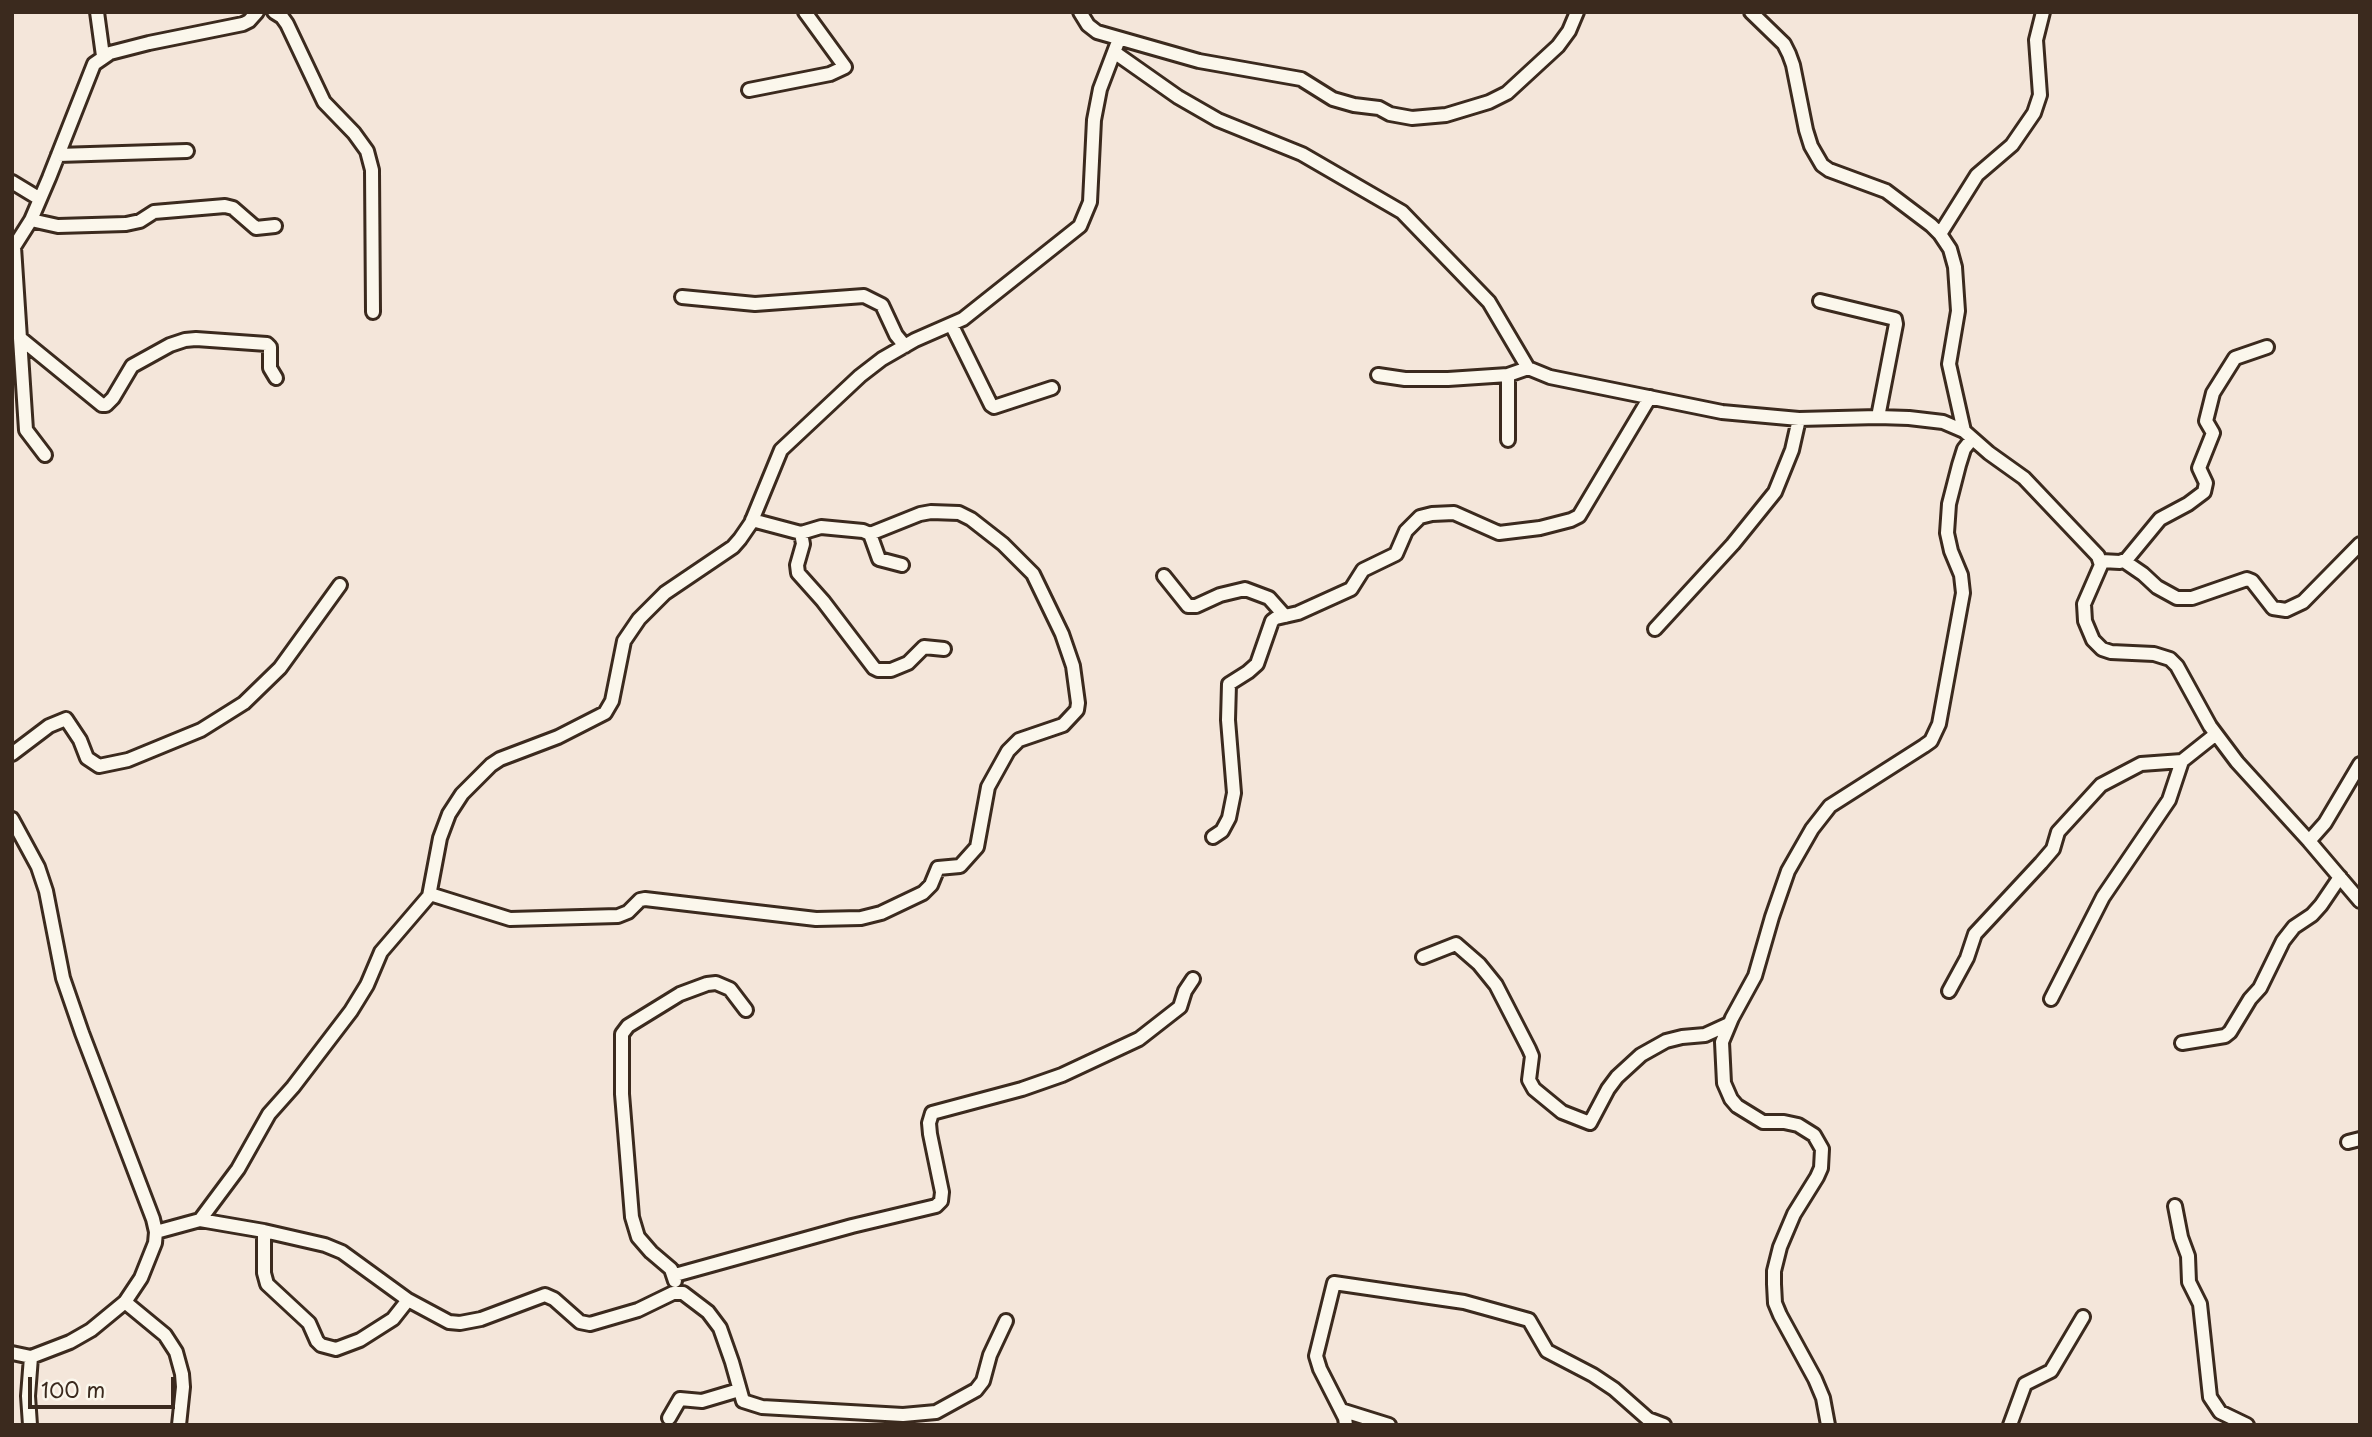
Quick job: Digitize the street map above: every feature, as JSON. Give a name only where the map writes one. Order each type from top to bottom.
[{"type":"street","points":[[97,12],[103,56]]},
{"type":"street","points":[[45,455],[26,430],[13,248],[31,220],[91,68],[103,56],[149,43],[243,24],[257,12]]},
{"type":"street","points":[[274,12],[287,24],[320,96],[368,150],[372,170],[373,312]]},
{"type":"street","points":[[749,90],[830,74],[845,67],[805,12]]},
{"type":"street","points":[[1080,12],[1088,25],[1097,32],[1119,39],[1199,61],[1301,79],[1333,99],[1379,108],[1399,116],[1429,118],[1474,108],[1507,93],[1558,46],[1569,32],[1577,12]]},
{"type":"street","points":[[1751,12],[1779,38],[1789,54],[1806,130],[1811,146],[1822,165],[1886,191],[1940,234],[1950,249],[1955,267],[1957,323],[1949,363],[1968,435],[1949,504],[1947,533],[1961,575],[1963,593],[1939,724],[1931,740],[1924,746],[1840,799],[1819,818],[1788,871],[1755,976],[1729,1023],[1722,1042],[1724,1083],[1731,1099],[1752,1117],[1763,1122],[1791,1123],[1811,1132],[1822,1149],[1821,1168],[1794,1214],[1780,1247],[1774,1283],[1775,1303],[1815,1379],[1823,1398],[1828,1425]]},
{"type":"street","points":[[1940,234],[1977,175],[2012,145],[2034,113],[2040,95],[2036,40],[2043,12]]},
{"type":"street","points":[[200,1220],[238,1169],[269,1114],[351,1011],[382,952],[430,894],[440,838],[449,814],[462,794],[491,765],[558,737],[605,713],[612,701],[624,641],[639,619],[665,593],[733,547],[752,520],[774,463],[784,446],[860,376],[905,346],[951,326],[984,304],[1080,226],[1090,202],[1095,114],[1103,78],[1119,39]]},
{"type":"street","points":[[1114,52],[1178,97],[1218,120],[1302,154],[1402,212],[1489,302],[1528,368],[1550,377],[1722,412],[1799,419],[1878,416],[1943,422],[1968,435],[2024,478],[2101,561],[2124,561],[2157,587],[2177,598],[2192,598],[2247,579],[2252,581],[2273,608],[2286,610],[2302,602],[2360,544]]},
{"type":"street","points":[[58,155],[187,151]]},
{"type":"street","points":[[12,182],[40,199]]},
{"type":"street","points":[[31,220],[58,226],[126,224],[140,221],[154,212],[229,206],[256,228],[275,226]]},
{"type":"street","points":[[682,297],[755,304],[864,296],[881,305],[905,346]]},
{"type":"street","points":[[1819,300],[1895,318],[1878,416]]},
{"type":"street","points":[[951,326],[991,405],[995,407],[1052,388]]},
{"type":"street","points":[[20,338],[102,405],[109,403],[132,366],[170,345],[185,340],[267,344],[271,355],[270,368],[276,378]]},
{"type":"street","points":[[2124,561],[2160,519],[2204,492],[2206,483],[2199,468],[2213,433],[2206,421],[2213,393],[2235,358],[2267,347]]},
{"type":"street","points":[[1378,375],[1420,380],[1507,375],[1528,368]]},
{"type":"street","points":[[1507,375],[1507,440]]},
{"type":"street","points":[[1213,837],[1222,831],[1229,818],[1234,793],[1228,720],[1229,684],[1256,664],[1272,621],[1298,613],[1351,589],[1363,570],[1396,554],[1406,531],[1420,517],[1454,513],[1499,533],[1532,529],[1579,516],[1650,397]]},
{"type":"street","points":[[1656,629],[1733,544],[1775,492],[1792,450],[1799,419]]},
{"type":"street","points":[[430,894],[510,919],[618,916],[645,899],[816,919],[861,918],[881,913],[923,893],[938,868],[960,866],[976,847],[988,787],[1008,751],[1019,740],[1063,725],[1077,710],[1079,703],[1073,666],[1062,634],[1033,574],[1003,544],[959,513],[920,514],[870,534],[858,530],[821,527],[801,533],[752,520]]},
{"type":"street","points":[[801,533],[803,544],[797,565],[798,573],[874,668],[891,670],[908,663],[924,647],[944,649]]},
{"type":"street","points":[[870,534],[879,559],[902,565]]},
{"type":"street","points":[[2101,561],[2084,604],[2085,621],[2093,640],[2102,649],[2111,652],[2154,654],[2170,659],[2185,676],[2216,734],[2237,762],[2360,901]]},
{"type":"street","points":[[1164,576],[1188,606],[1196,606],[1220,595],[1245,589],[1268,597],[1285,616]]},
{"type":"street","points":[[12,754],[49,726],[66,719],[80,740],[87,758],[99,766],[128,760],[201,730],[244,703],[280,668],[341,585]]},
{"type":"street","points":[[2051,999],[2103,897],[2169,800],[2182,761],[2216,734]]},
{"type":"street","points":[[1949,990],[1967,958],[1976,934],[2053,849],[2058,832],[2101,785],[2141,764],[2182,761]]},
{"type":"street","points":[[2309,841],[2325,823],[2360,764]]},
{"type":"street","points":[[12,819],[38,867],[46,891],[63,978],[156,1233],[155,1243],[141,1279],[125,1302],[91,1330],[70,1342],[31,1357],[12,1353]]},
{"type":"street","points":[[2182,1043],[2225,1036],[2230,1032],[2260,988],[2283,940],[2294,927],[2312,915],[2340,877]]},
{"type":"street","points":[[1423,957],[1456,944],[1479,964],[1496,985],[1529,1049],[1532,1056],[1529,1080],[1534,1089],[1562,1112],[1590,1123],[1613,1083],[1641,1055],[1666,1041],[1705,1035],[1729,1023]]},
{"type":"street","points":[[675,1275],[852,1226],[936,1206],[942,1201],[942,1192],[930,1134],[932,1113],[1022,1089],[1139,1039],[1180,1007],[1185,990],[1193,979]]},
{"type":"street","points":[[676,1292],[675,1275],[638,1237],[632,1217],[622,1105],[622,1034],[628,1026],[680,994],[707,984],[716,983],[730,989],[746,1010]]},
{"type":"street","points":[[2175,1206],[2188,1256],[2189,1282],[2200,1304],[2210,1397],[2220,1412],[2247,1425]]},
{"type":"street","points":[[156,1233],[200,1220],[264,1231],[342,1252],[408,1300],[440,1319],[460,1322],[481,1319],[545,1295],[554,1299],[580,1322],[590,1324],[638,1310],[676,1292],[689,1295],[708,1312],[720,1328],[743,1401],[762,1407],[902,1415],[936,1412],[976,1390],[983,1381],[990,1355],[1006,1321]]},
{"type":"street","points":[[264,1231],[264,1273],[267,1284],[309,1323],[321,1345],[336,1349],[360,1340],[393,1319],[408,1300]]},
{"type":"street","points":[[1346,1425],[1316,1356],[1334,1283],[1464,1302],[1528,1320],[1547,1351],[1593,1375],[1614,1389],[1648,1419],[1664,1425]]},
{"type":"street","points":[[125,1302],[165,1335],[176,1352],[183,1388],[179,1425]]},
{"type":"street","points":[[2010,1425],[2025,1384],[2051,1371],[2083,1317]]},
{"type":"street","points":[[25,1423],[31,1357]]},
{"type":"street","points":[[669,1418],[680,1399],[702,1401],[739,1390]]},
{"type":"street","points":[[1341,1410],[1389,1425]]}]
